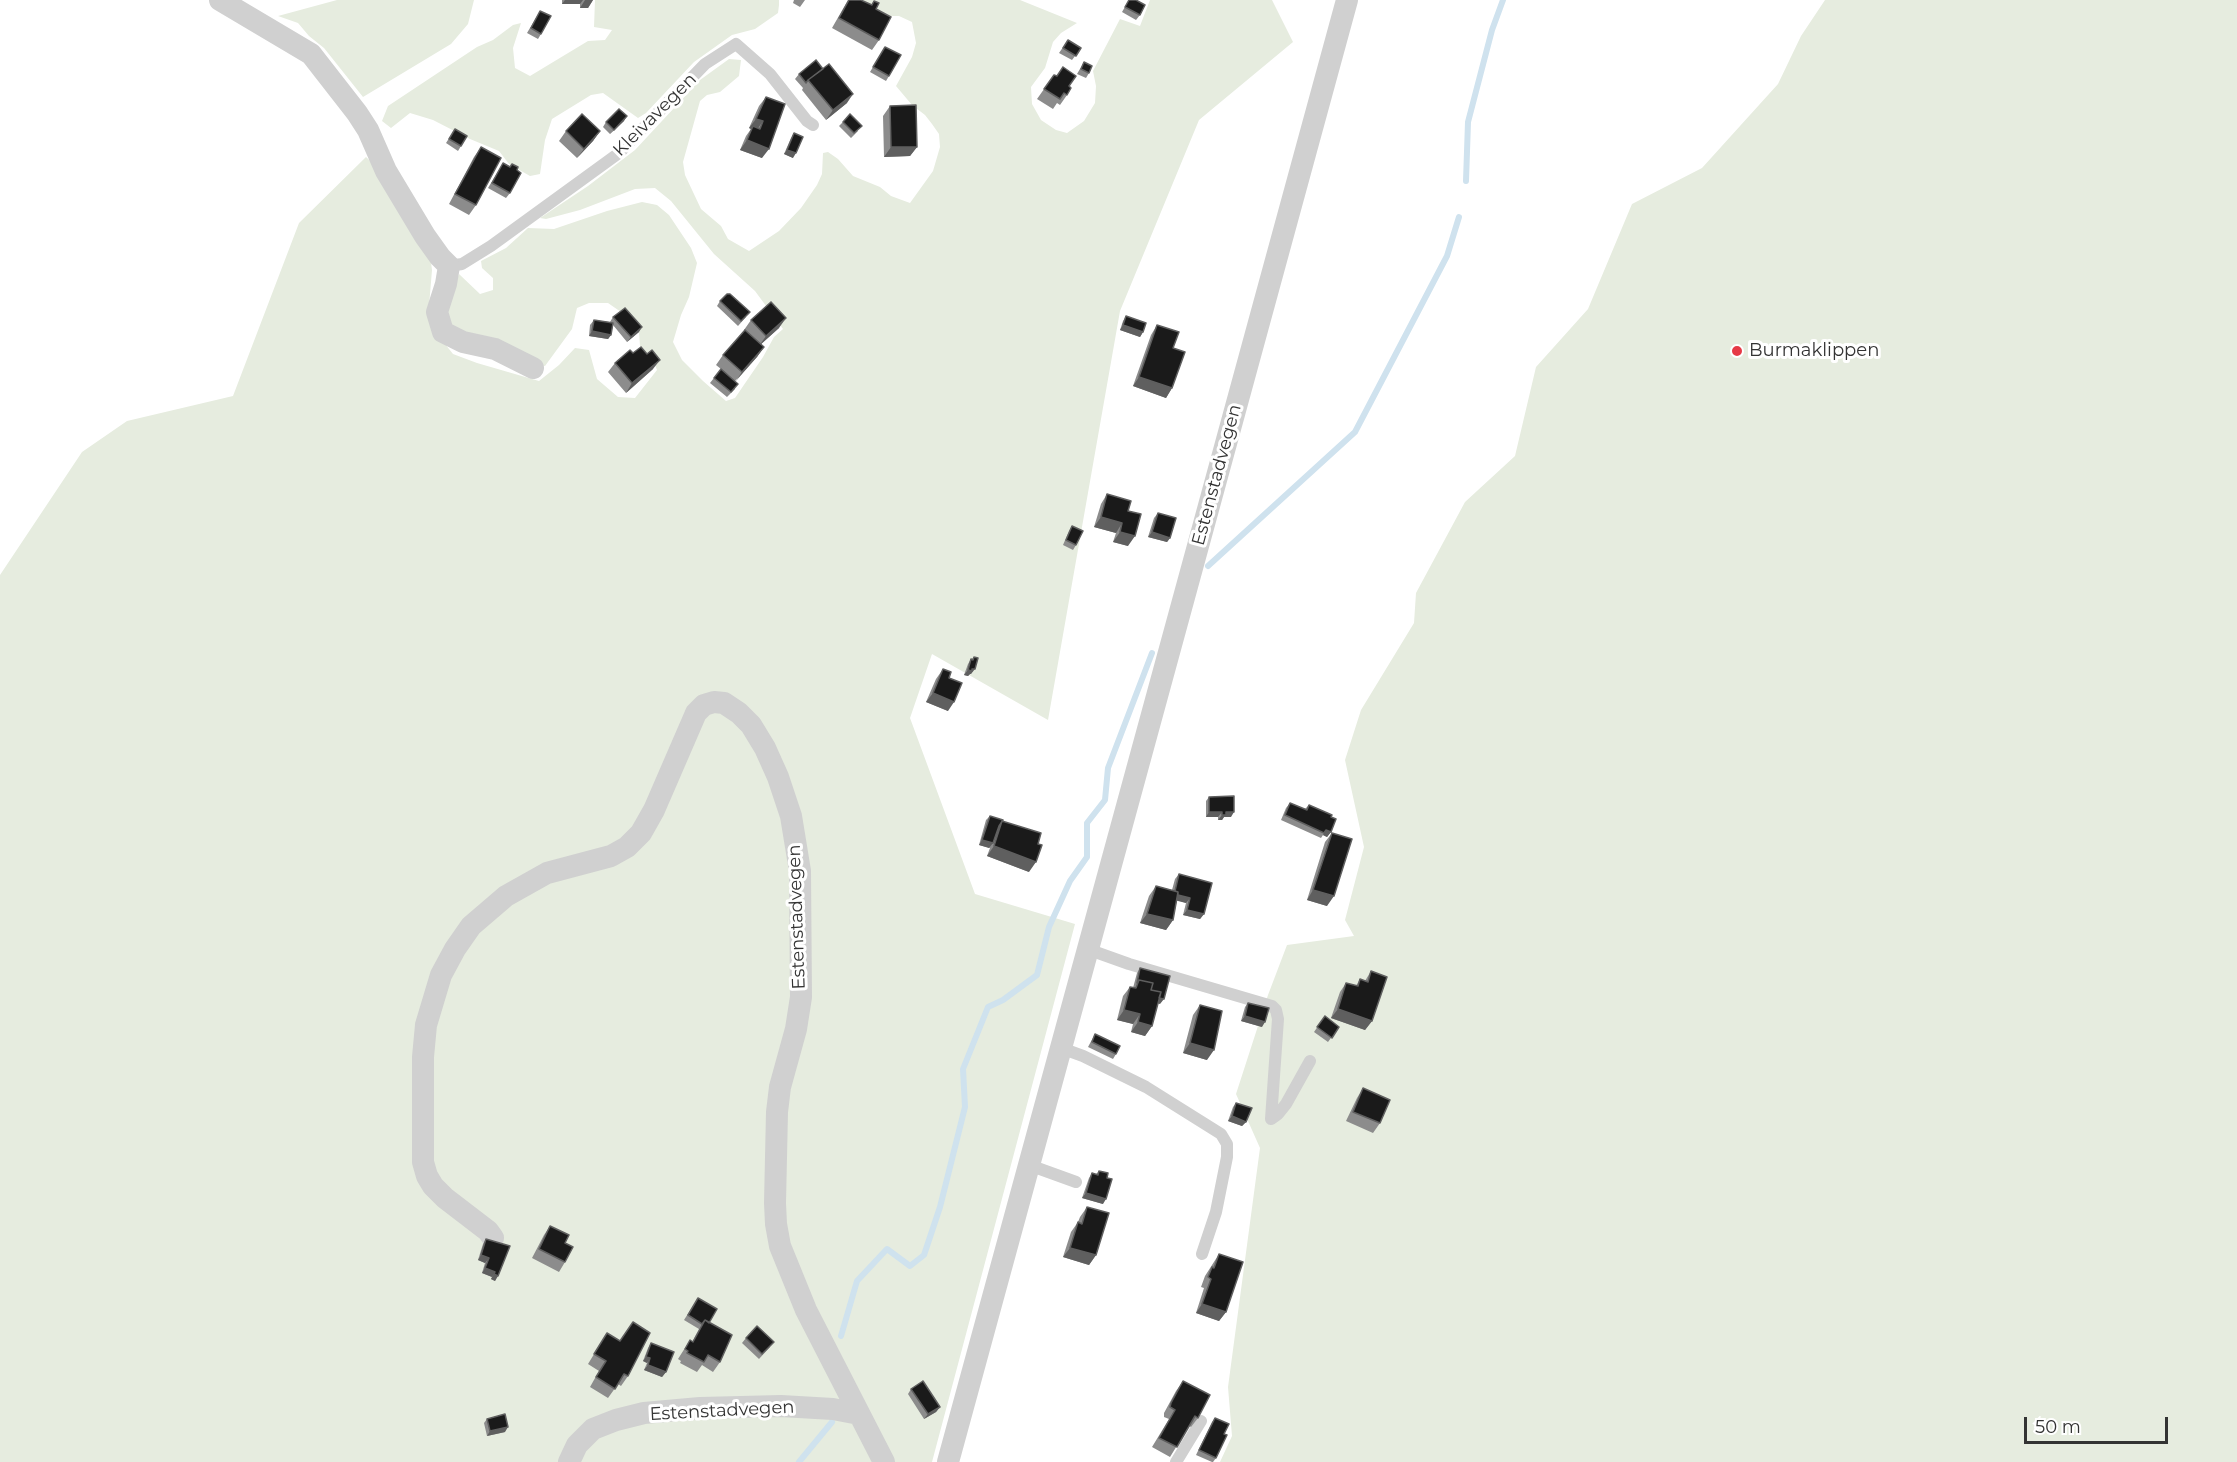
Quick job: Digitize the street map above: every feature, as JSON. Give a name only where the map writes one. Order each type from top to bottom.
[{"type":"street","points":[[219,0],[311,54],[357,113],[368,130],[386,171],[419,227],[449,266],[437,312],[443,332],[463,342],[495,349],[533,368]]},
{"type":"street","name":"Estenstadvegen","points":[[948,1462],[1347,0]]},
{"type":"street","name":"Estenstadvegen","points":[[493,1238],[488,1231],[434,1186],[427,1176],[423,1162],[423,1057],[426,1025],[441,975],[471,926],[506,896],[547,873],[611,856],[627,847],[641,833],[654,810],[696,713],[704,705],[714,702],[724,703],[740,713],[751,725],[765,748],[778,777],[790,816],[800,871],[801,997],[796,1029],[780,1087],[777,1112],[776,1224],[780,1246],[791,1276],[884,1462]]},
{"type":"street","name":"Estenstadvegen","points":[[568,1462],[577,1445],[593,1429],[644,1413],[700,1408],[781,1406],[833,1409],[859,1414]]},
{"type":"lane","name":"Kleivavegen","points":[[449,266],[462,264],[491,246],[619,153],[705,64],[736,44],[770,74],[807,121],[813,125]]},
{"type":"lane","points":[[1087,949],[1129,964],[1272,1006],[1276,1010],[1278,1019],[1271,1119],[1286,1104],[1310,1061]]},
{"type":"lane","points":[[1061,1048],[1083,1056],[1146,1087],[1221,1134],[1227,1144],[1227,1157],[1216,1212],[1202,1254]]},
{"type":"lane","points":[[1029,1165],[1076,1182]]},
{"type":"lane","points":[[1176,1462],[1201,1421]]},
{"type":"shaded area","points":[[337,0],[474,0],[468,24],[451,44],[363,97],[324,48],[298,23],[278,16]]},
{"type":"shaded area","points":[[595,0],[779,0],[779,5],[778,13],[755,29],[732,35],[694,62],[646,113],[638,118],[603,93],[591,95],[552,119],[545,140],[540,174],[530,176],[509,164],[499,151],[433,120],[410,113],[391,128],[382,121],[388,106],[513,25],[521,23],[513,48],[515,68],[530,76],[588,41],[605,40],[612,30],[594,27]]},
{"type":"shaded area","points":[[857,0],[1020,0],[1077,23],[1061,33],[1053,42],[1045,68],[1031,87],[1032,104],[1041,120],[1056,130],[1067,133],[1084,121],[1095,103],[1096,86],[1093,71],[1120,19],[1140,26],[1150,0],[1272,0],[1293,42],[1199,120],[1120,311],[1048,720],[932,654],[910,718],[975,894],[1075,924],[932,1462],[0,1462],[0,575],[82,452],[127,421],[233,396],[299,223],[366,157],[381,171],[430,255],[432,270],[429,306],[434,330],[453,354],[539,381],[575,348],[589,350],[597,379],[618,397],[635,398],[657,370],[653,360],[640,346],[639,332],[621,312],[608,303],[589,303],[577,308],[572,329],[545,366],[533,364],[460,333],[443,318],[459,274],[480,294],[493,290],[493,278],[482,268],[481,261],[506,248],[528,228],[554,229],[642,202],[657,205],[669,215],[691,248],[697,263],[689,297],[673,342],[682,360],[703,381],[726,401],[735,398],[774,337],[783,329],[755,291],[714,254],[671,201],[655,188],[635,189],[580,210],[546,219],[540,218],[588,186],[635,150],[700,80],[729,59],[741,60],[739,76],[720,92],[707,95],[700,101],[683,162],[685,175],[701,209],[721,226],[728,239],[749,251],[779,231],[801,208],[817,185],[822,174],[823,153],[828,152],[838,159],[853,176],[880,187],[891,196],[910,203],[933,171],[940,147],[939,134],[932,124],[896,86],[912,57],[916,43],[912,22],[899,16],[891,16]]},
{"type":"shaded area","points":[[1825,0],[2237,0],[2237,1462],[1220,1462],[1232,1436],[1228,1387],[1260,1148],[1236,1094],[1287,945],[1354,936],[1345,920],[1364,847],[1345,760],[1361,710],[1414,623],[1416,593],[1465,502],[1515,456],[1536,367],[1588,309],[1632,204],[1702,168],[1778,84],[1801,36]]},
{"type":"building","points":[[849,0],[861,0],[872,5],[874,1],[879,3],[876,9],[891,17],[879,40],[839,18]]},
{"type":"building","points":[[1129,0],[1136,0],[1145,5],[1140,15],[1125,7]]},
{"type":"building","points":[[540,11],[551,16],[541,34],[531,28]]},
{"type":"building","points":[[1068,40],[1081,48],[1076,56],[1063,48]]},
{"type":"building","points":[[885,47],[901,55],[889,76],[873,67]]},
{"type":"building","points":[[816,60],[823,69],[806,83],[799,74]]},
{"type":"building","points":[[1084,62],[1092,66],[1089,73],[1081,69]]},
{"type":"building","points":[[829,64],[853,94],[833,110],[808,80]]},
{"type":"building","points":[[1063,67],[1076,76],[1069,86],[1071,88],[1067,95],[1064,93],[1060,99],[1044,89]]},
{"type":"building","points":[[766,97],[785,104],[769,149],[747,140],[753,126],[760,129],[763,121],[756,119]]},
{"type":"building","points":[[916,105],[917,147],[891,147],[890,106]]},
{"type":"building","points":[[619,109],[627,116],[614,130],[606,122]]},
{"type":"building","points":[[582,114],[600,131],[584,149],[566,131]]},
{"type":"building","points":[[850,114],[862,126],[854,133],[843,122]]},
{"type":"building","points":[[455,129],[467,136],[461,146],[449,139]]},
{"type":"building","points":[[794,133],[803,137],[796,153],[787,150]]},
{"type":"building","points":[[481,147],[501,158],[476,205],[455,194]]},
{"type":"building","points":[[503,163],[510,167],[512,164],[518,167],[517,170],[521,173],[510,193],[492,183]]},
{"type":"building","points":[[730,294],[750,312],[741,321],[720,301]]},
{"type":"building","points":[[771,302],[786,318],[766,336],[751,320]]},
{"type":"building","points":[[625,308],[642,327],[631,337],[613,317]]},
{"type":"building","points":[[1126,316],[1146,323],[1143,332],[1123,325]]},
{"type":"building","points":[[594,320],[613,323],[611,335],[592,331]]},
{"type":"building","points":[[1157,325],[1179,332],[1173,348],[1185,352],[1172,388],[1139,377]]},
{"type":"building","points":[[745,330],[764,347],[742,372],[723,355]]},
{"type":"building","points":[[641,347],[647,354],[652,350],[660,360],[632,383],[615,363],[630,350],[633,353]]},
{"type":"building","points":[[721,369],[738,384],[731,392],[714,378]]},
{"type":"building","points":[[1107,494],[1131,501],[1128,511],[1141,514],[1135,536],[1120,532],[1122,523],[1101,517]]},
{"type":"building","points":[[1158,513],[1176,518],[1170,538],[1152,532]]},
{"type":"building","points":[[1072,526],[1083,531],[1076,545],[1066,540]]},
{"type":"building","points":[[974,657],[978,658],[975,669],[968,670],[971,659],[973,660]]},
{"type":"building","points":[[943,669],[951,672],[949,678],[962,683],[954,702],[933,693]]},
{"type":"building","points":[[1234,796],[1234,812],[1226,812],[1226,815],[1222,815],[1222,812],[1209,812],[1209,797]]},
{"type":"building","points":[[1290,803],[1307,810],[1309,805],[1332,815],[1331,817],[1336,819],[1331,832],[1326,830],[1324,833],[1285,815]]},
{"type":"building","points":[[990,816],[1003,820],[993,843],[982,840]]},
{"type":"building","points":[[1002,821],[1041,833],[1038,844],[1042,845],[1036,862],[994,846]]},
{"type":"building","points":[[1332,833],[1352,839],[1334,896],[1313,890]]},
{"type":"building","points":[[1179,874],[1212,883],[1204,914],[1187,910],[1190,898],[1178,895],[1175,891]]},
{"type":"building","points":[[1156,886],[1178,892],[1173,920],[1147,914]]},
{"type":"building","points":[[1140,968],[1170,976],[1164,999],[1159,998],[1161,992],[1151,990],[1153,983],[1139,980],[1137,983]]},
{"type":"building","points":[[1371,971],[1387,977],[1372,1021],[1338,1009],[1346,983],[1358,986],[1360,979],[1368,982]]},
{"type":"building","points":[[1139,980],[1153,983],[1151,990],[1161,992],[1152,1026],[1138,1022],[1140,1014],[1124,1010],[1130,987],[1136,988]]},
{"type":"building","points":[[1248,1003],[1269,1008],[1265,1022],[1245,1016]]},
{"type":"building","points":[[1200,1005],[1222,1011],[1214,1050],[1190,1043]]},
{"type":"building","points":[[1325,1016],[1339,1027],[1332,1038],[1317,1027]]},
{"type":"building","points":[[1095,1034],[1120,1046],[1116,1054],[1092,1042]]},
{"type":"building","points":[[1363,1088],[1390,1100],[1380,1123],[1353,1112]]},
{"type":"building","points":[[1236,1103],[1252,1108],[1246,1122],[1232,1116]]},
{"type":"building","points":[[1099,1171],[1108,1173],[1107,1178],[1112,1179],[1106,1199],[1086,1193],[1092,1173],[1098,1175]]},
{"type":"building","points":[[1087,1207],[1109,1213],[1096,1255],[1070,1248],[1078,1222],[1082,1224]]},
{"type":"building","points":[[550,1226],[569,1235],[565,1243],[573,1247],[565,1262],[539,1249]]},
{"type":"building","points":[[486,1239],[510,1246],[498,1276],[494,1274],[495,1272],[485,1268],[489,1258],[481,1255]]},
{"type":"building","points":[[1219,1254],[1243,1262],[1226,1312],[1202,1304],[1211,1279],[1208,1277]]},
{"type":"building","points":[[698,1298],[717,1309],[709,1323],[705,1320],[702,1324],[688,1315]]},
{"type":"building","points":[[705,1320],[732,1335],[720,1362],[708,1355],[704,1362],[687,1353],[685,1349],[690,1340],[693,1342]]},
{"type":"building","points":[[633,1322],[650,1333],[628,1376],[624,1374],[615,1389],[596,1377],[606,1361],[594,1354],[607,1333],[620,1341]]},
{"type":"building","points":[[757,1326],[774,1342],[762,1354],[746,1338]]},
{"type":"building","points":[[651,1343],[674,1352],[666,1372],[648,1365],[650,1358],[646,1357]]},
{"type":"building","points":[[923,1381],[940,1407],[928,1414],[911,1389]]},
{"type":"building","points":[[1183,1381],[1210,1395],[1198,1418],[1195,1416],[1177,1447],[1159,1438],[1175,1410],[1170,1407],[1171,1403]]},
{"type":"building","points":[[505,1414],[508,1427],[490,1431],[487,1419]]},
{"type":"building","points":[[1215,1418],[1229,1424],[1224,1434],[1227,1435],[1216,1458],[1199,1450]]},
{"type":"waterway","points":[[1466,181],[1468,122],[1492,30],[1503,0]]},
{"type":"waterway","points":[[1208,566],[1355,432],[1447,256],[1459,217]]},
{"type":"waterway","points":[[841,1336],[857,1281],[887,1249],[910,1266],[924,1255],[940,1207],[965,1107],[963,1069],[988,1007],[1003,1000],[1037,975],[1049,927],[1070,881],[1087,857],[1087,823],[1105,800],[1108,768],[1152,653]]},
{"type":"waterway","points":[[799,1462],[832,1422]]},
{"type":"place","name":"Burmaklippen","points":[[1737,351]]}]
